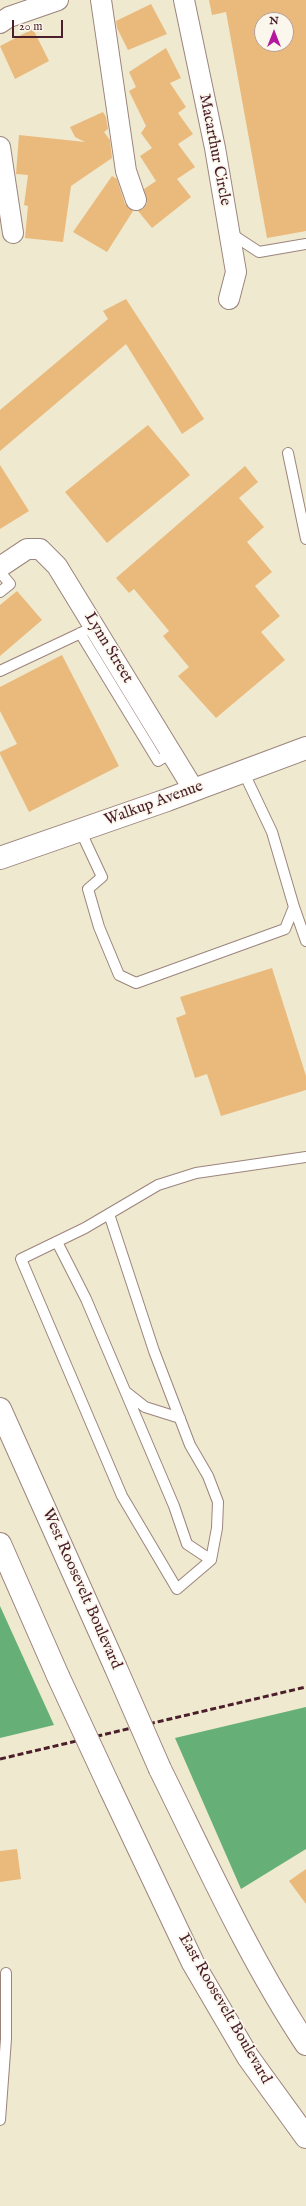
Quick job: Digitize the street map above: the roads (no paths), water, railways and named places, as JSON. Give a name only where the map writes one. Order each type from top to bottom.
[{"type":"main road","name":"Walkup Avenue","points":[[0,858],[194,790],[306,748]]},
{"type":"main road","name":"West Roosevelt Boulevard","points":[[0,1409],[160,1769],[236,1924],[286,2014],[306,2044]]},
{"type":"main road","name":"East Roosevelt Boulevard","points":[[0,1544],[58,1676],[193,1963],[248,2057],[306,2137]]},
{"type":"street","points":[[0,23],[9,17],[58,0]]},
{"type":"street","points":[[101,0],[126,170],[136,200]]},
{"type":"street","name":"Macarthur Circle","points":[[184,0],[215,148],[236,272],[229,299]]},
{"type":"street","points":[[0,147],[13,233]]},
{"type":"street","name":"Lynn Street","points":[[0,567],[27,549],[40,549],[57,566],[87,630],[171,753],[194,790]]},
{"type":"lane","points":[[229,232],[259,252],[306,244]]},
{"type":"lane","points":[[288,453],[306,539]]},
{"type":"lane","points":[[0,572],[10,584],[0,592]]},
{"type":"lane","points":[[0,671],[87,630]]},
{"type":"lane","points":[[243,771],[272,832],[294,907],[306,941]]},
{"type":"lane","points":[[80,830],[102,876],[88,889],[99,927],[119,975],[136,983],[284,929],[294,907]]},
{"type":"lane","points":[[109,1214],[154,1351],[190,1445],[208,1476],[218,1502],[217,1528],[211,1560],[177,1589],[122,1496],[21,1259],[57,1242],[109,1214],[158,1185],[196,1174],[306,1157]]},
{"type":"lane","points":[[57,1242],[86,1299],[174,1506],[187,1544],[211,1560]]},
{"type":"lane","points":[[125,1390],[145,1408],[180,1418]]},
{"type":"lane","points":[[0,2120],[6,2039],[6,1973]]},
{"type":"railway","points":[[0,1759],[306,1687]]}]
